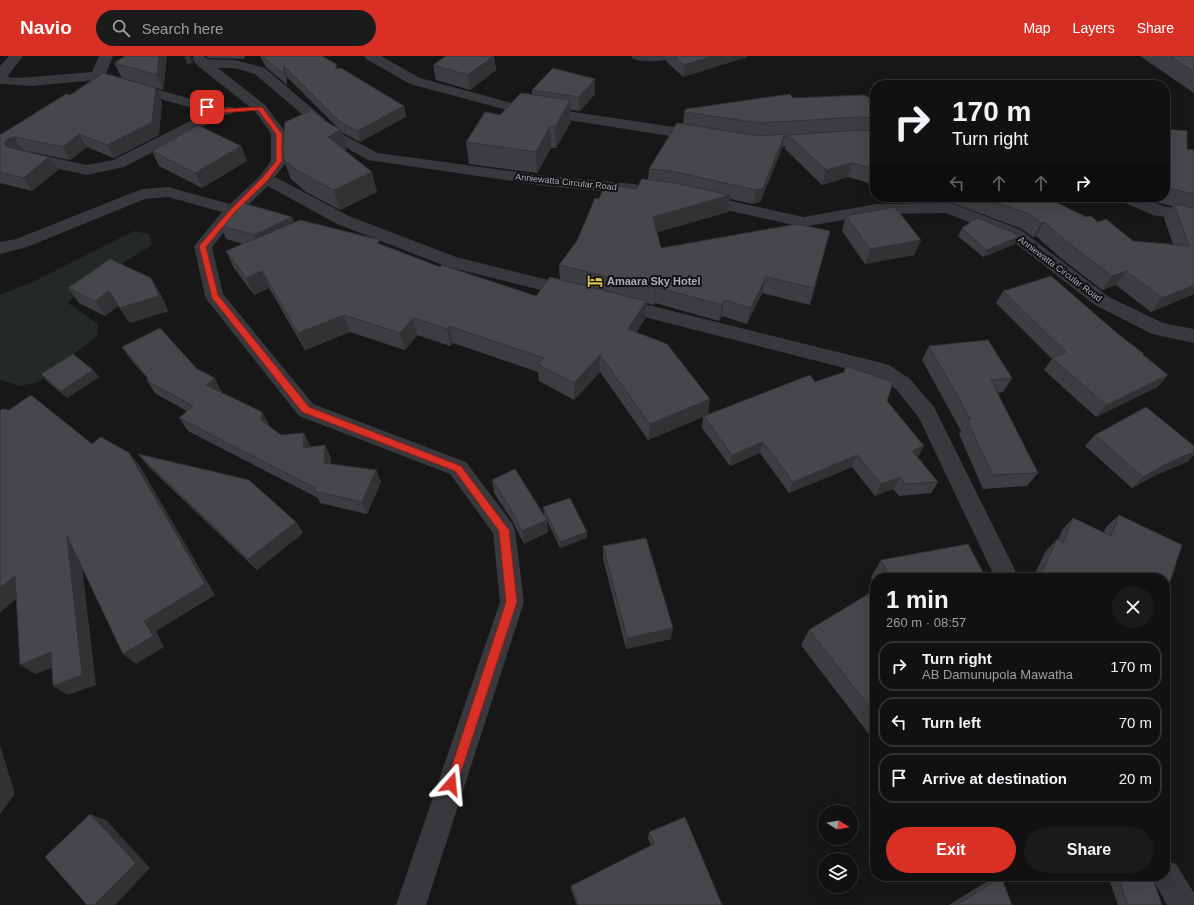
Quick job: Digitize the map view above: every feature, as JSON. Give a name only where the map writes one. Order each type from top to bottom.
[{"type":"street","points":[[16,56],[1,74],[0,78],[11,82],[48,82],[98,76],[124,85],[221,111],[260,108]]},
{"type":"street","points":[[98,76],[106,56]]},
{"type":"street","points":[[371,56],[415,81],[511,107],[718,138]]},
{"type":"street","points":[[638,56],[665,56]]},
{"type":"street","points":[[200,60],[260,108],[279,134],[279,161],[266,179],[233,210],[203,246],[214,296],[306,410],[458,468],[504,530],[512,602],[411,905]]},
{"type":"street","name":"Anniewatta Circular Road","points":[[200,60],[235,64],[260,71],[337,136],[374,157],[546,181],[646,190]]},
{"type":"street","points":[[22,156],[87,170],[118,164],[221,111]]},
{"type":"street","points":[[741,142],[757,144],[856,138],[870,139]]},
{"type":"street","points":[[266,179],[343,220],[451,262],[882,370],[903,384],[927,413],[1005,573]]},
{"type":"street","points":[[0,248],[21,243],[142,194],[168,192],[233,210]]},
{"type":"street","name":"Anniewatta Circular Road","points":[[684,195],[803,222],[877,209],[948,208],[1015,234],[1102,301],[1159,329],[1194,336]]},
{"type":"street","points":[[1139,202],[1158,211],[1194,217]]},
{"type":"street","points":[[1169,881],[1184,905]]},
{"type":"shaded area","points":[[134,231],[149,234],[152,245],[79,290],[68,303],[98,324],[97,336],[38,382],[20,386],[0,380],[0,295],[39,279]]},
{"type":"building","points":[[125,56],[159,56],[157,75],[114,63]]},
{"type":"building","points":[[262,56],[322,56],[336,64],[336,69],[341,68],[404,106],[357,131],[340,122],[284,66],[284,74]]},
{"type":"building","points":[[446,56],[494,56],[468,75],[433,65]]},
{"type":"building","points":[[674,56],[713,56],[684,65]]},
{"type":"building","points":[[1170,56],[1194,56],[1194,72]]},
{"type":"building","points":[[553,68],[595,79],[579,97],[532,90]]},
{"type":"building","points":[[103,73],[156,88],[152,122],[107,145],[79,134],[63,147],[14,137],[7,139],[4,144],[7,147],[49,157],[23,178],[0,172],[0,135],[66,94],[70,95]]},
{"type":"building","points":[[521,93],[570,100],[555,127],[550,126],[536,152],[466,142],[485,112],[500,115]]},
{"type":"building","points":[[790,94],[793,98],[864,95],[870,98],[870,118],[760,123],[684,112],[686,109]]},
{"type":"building","points":[[312,110],[325,121],[341,130],[328,137],[372,172],[334,190],[299,172],[284,160],[283,149],[285,122]]},
{"type":"building","points":[[677,123],[759,136],[785,134],[763,188],[756,190],[671,171],[649,169]]},
{"type":"building","points":[[198,125],[241,146],[195,173],[152,151]]},
{"type":"building","points":[[1170,129],[1187,131],[1187,149],[1194,150],[1194,194],[1170,188]]},
{"type":"building","points":[[870,131],[870,168],[852,163],[826,170],[788,135]]},
{"type":"building","points":[[642,179],[670,182],[730,195],[653,217],[661,248],[797,224],[830,231],[814,288],[766,277],[751,308],[724,300],[722,305],[656,287],[559,265],[577,241],[595,198],[599,199],[605,184],[636,189]]},
{"type":"building","points":[[995,202],[1055,202],[1086,217],[1091,216],[1098,222],[1106,219],[1133,241],[1189,246],[1174,204],[1194,208],[1194,285],[1162,298],[1126,271],[1112,276],[1071,245],[1044,222],[1041,223],[1029,214]]},
{"type":"building","points":[[243,203],[292,217],[254,235],[220,225]]},
{"type":"building","points":[[895,207],[921,240],[870,249],[846,216]]},
{"type":"building","points":[[977,218],[1012,232],[1019,237],[986,250],[962,228]]},
{"type":"building","points":[[300,220],[380,240],[377,243],[440,267],[442,265],[536,296],[550,277],[646,301],[628,329],[667,344],[710,399],[650,424],[600,355],[574,383],[537,364],[544,358],[449,326],[447,329],[413,318],[400,333],[344,315],[298,333],[262,271],[246,278],[226,251]]},
{"type":"building","points":[[110,259],[151,278],[159,296],[120,308],[109,291],[95,301],[68,288]]},
{"type":"building","points":[[1051,276],[1168,375],[1106,405],[1052,358],[1066,352],[1003,291]]},
{"type":"building","points":[[160,328],[197,369],[215,378],[206,385],[262,412],[261,420],[281,435],[304,433],[303,448],[325,445],[324,463],[376,470],[362,502],[314,491],[315,488],[179,418],[193,406],[147,381],[148,378],[122,347]]},
{"type":"building","points":[[988,340],[1012,378],[991,380],[1038,473],[993,475],[967,420],[971,420],[929,346]]},
{"type":"building","points":[[73,354],[93,370],[61,391],[41,374]]},
{"type":"building","points":[[846,366],[893,382],[887,401],[924,446],[912,451],[938,482],[905,484],[900,477],[881,484],[857,455],[793,482],[763,442],[732,455],[704,416],[810,375],[815,382],[844,372]]},
{"type":"building","points":[[31,395],[92,444],[101,437],[129,453],[205,584],[144,621],[153,636],[123,654],[67,536],[82,675],[53,686],[51,652],[20,665],[15,576],[0,588],[0,411],[2,409],[9,410]]},
{"type":"building","points":[[1146,407],[1194,446],[1194,452],[1170,462],[1143,477],[1095,435]]},
{"type":"building","points":[[138,454],[249,480],[296,522],[248,559]]},
{"type":"building","points":[[515,469],[547,520],[522,531],[511,509],[492,480]]},
{"type":"building","points":[[570,498],[587,532],[560,542],[543,507]]},
{"type":"building","points":[[1119,515],[1182,545],[1170,582],[1170,573],[1041,573],[1057,539],[1063,543],[1073,518],[1111,536]]},
{"type":"building","points":[[646,538],[673,628],[627,638],[603,546]]},
{"type":"building","points":[[968,544],[983,573],[888,573],[881,560]]},
{"type":"building","points":[[870,593],[870,708],[809,630]]},
{"type":"building","points":[[90,814],[136,863],[94,905],[87,905],[45,857]]},
{"type":"building","points":[[685,817],[722,905],[578,905],[571,886],[654,844],[649,832]]},
{"type":"building","points":[[995,881],[1003,881],[1012,905],[957,905]]},
{"type":"building","points":[[1119,881],[1154,881],[1162,905],[1128,905]]},
{"type":"place","name":"Amaara Sky Hotel","points":[[595,281]]},
{"type":"route","points":[[207,107],[221,111],[260,108],[279,134],[279,161],[266,179],[233,210],[203,246],[214,296],[306,410],[458,468],[504,530],[512,602],[451,784]]}]
